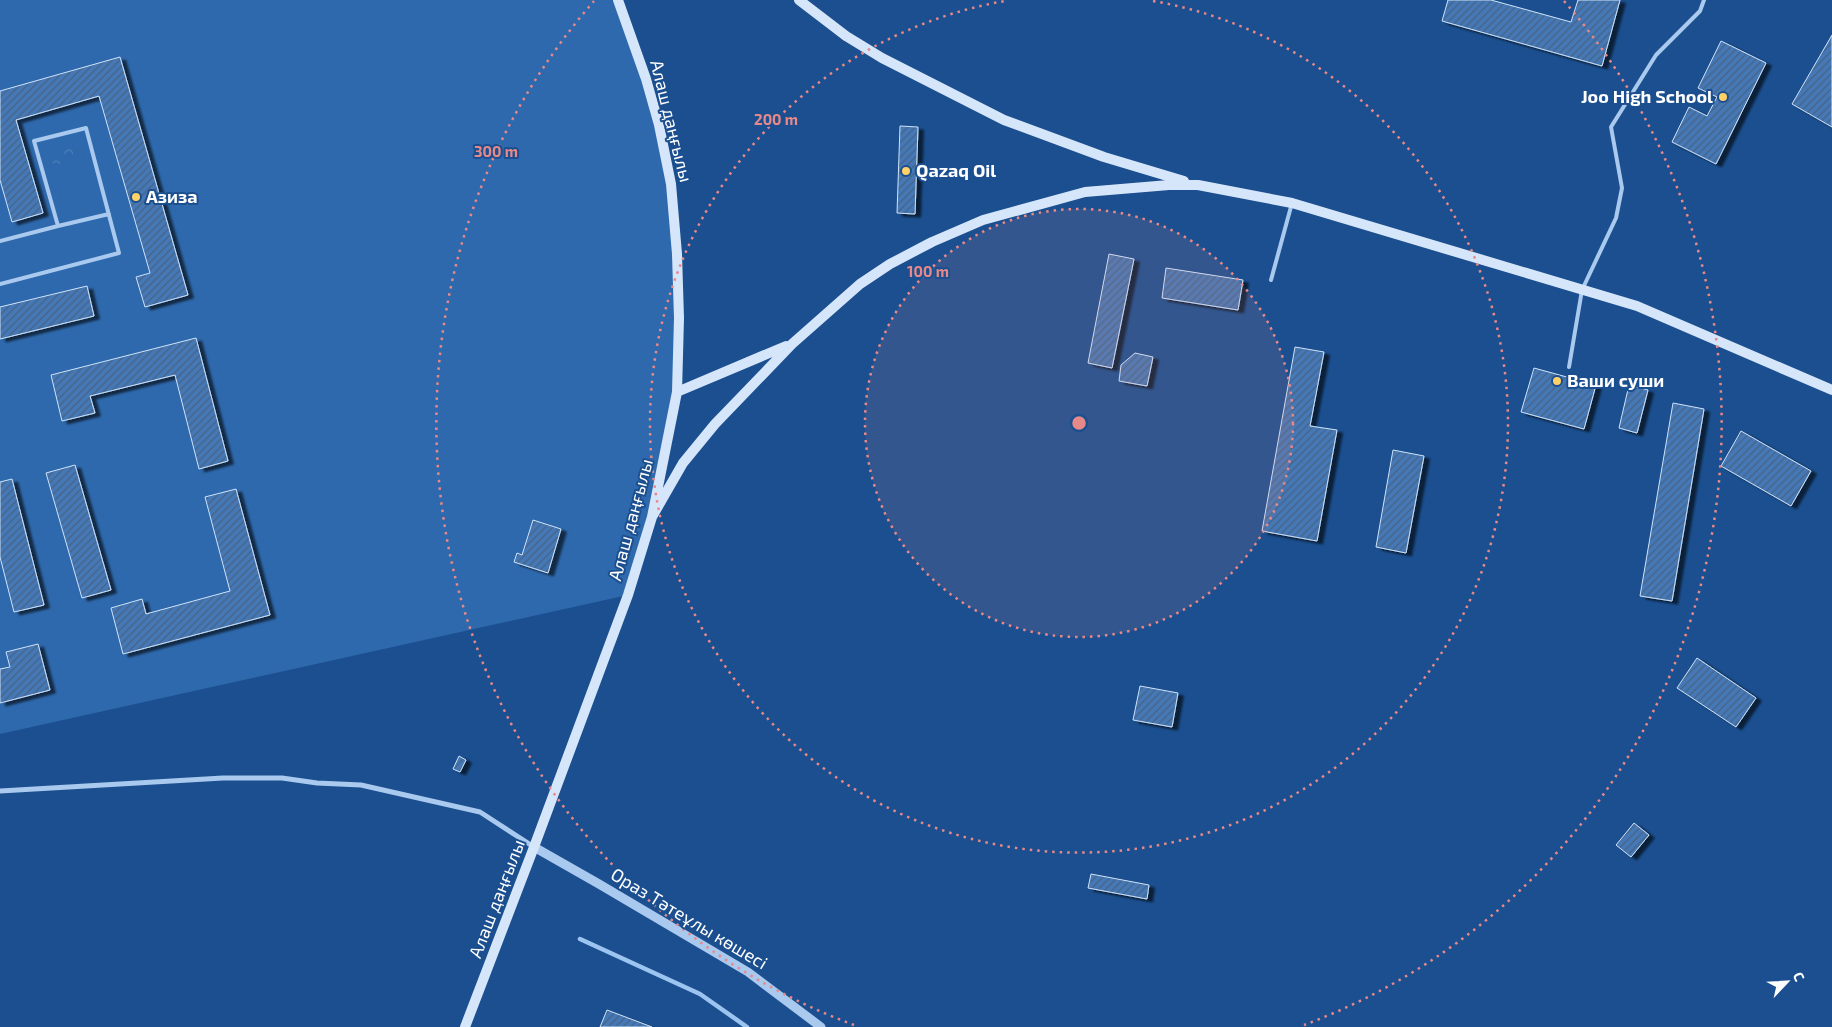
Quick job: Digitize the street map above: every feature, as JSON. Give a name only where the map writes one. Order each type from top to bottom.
[{"type":"main road","name":"Алаш даңғылы","points":[[465,1027],[628,595],[652,517],[677,392],[679,318],[672,184],[659,125],[646,79],[618,0]]},
{"type":"main road","points":[[798,0],[846,36],[882,58],[1004,120],[1104,157],[1198,186],[1292,203],[1637,306],[1832,390]]},
{"type":"main road","points":[[652,517],[683,463],[704,437],[792,344],[860,284],[890,264],[932,242],[984,220],[1085,192],[1169,185],[1198,186]]},
{"type":"main road","points":[[677,392],[792,344]]},
{"type":"street","points":[[0,791],[223,778],[282,778],[317,783],[361,785],[480,812],[534,847]]},
{"type":"street","name":"Ораз Тәтеұлы көшесі","points":[[534,847],[748,972],[821,1027]]},
{"type":"lane","points":[[1569,367],[1582,290],[1616,218],[1622,188],[1611,127],[1656,55],[1700,11],[1704,0]]},
{"type":"lane","points":[[0,284],[119,253],[86,128],[34,141],[58,226]]},
{"type":"lane","points":[[1270,280],[1292,203]]},
{"type":"lane","points":[[0,242],[109,214]]},
{"type":"green space","points":[[0,0],[618,0],[671,184],[679,318],[667,447],[628,595],[0,734]]},
{"type":"green space","points":[[76,140],[78,153],[75,159],[56,165],[52,163],[48,147]]},
{"type":"building","points":[[1448,0],[1491,0],[1571,22],[1578,0],[1620,0],[1602,66],[1442,21]]},
{"type":"building","points":[[1832,35],[1832,127],[1792,104]]},
{"type":"building","points":[[1721,41],[1766,63],[1716,164],[1672,142],[1689,107],[1707,116],[1717,97],[1698,88]]},
{"type":"building","points":[[120,57],[188,295],[145,307],[136,277],[150,273],[99,96],[16,120],[43,213],[12,222],[0,180],[0,91]]},
{"type":"building","points":[[900,126],[918,127],[915,214],[897,213]]},
{"type":"building","points":[[1109,254],[1134,259],[1112,368],[1088,363]]},
{"type":"building","points":[[1166,268],[1243,280],[1238,310],[1162,298]]},
{"type":"building","points":[[87,286],[94,316],[0,339],[0,307]]},
{"type":"building","points":[[196,338],[228,461],[199,469],[175,375],[90,396],[95,413],[62,421],[51,375]]},
{"type":"building","points":[[1295,347],[1324,352],[1310,426],[1337,430],[1317,541],[1262,531]]},
{"type":"building","points":[[1135,353],[1153,357],[1147,386],[1119,381],[1121,365]]},
{"type":"building","points":[[1534,368],[1596,385],[1584,429],[1521,412]]},
{"type":"building","points":[[1629,385],[1648,390],[1637,433],[1619,428]]},
{"type":"building","points":[[1673,403],[1704,409],[1672,601],[1640,596]]},
{"type":"building","points":[[1741,431],[1811,471],[1791,506],[1721,466]]},
{"type":"building","points":[[1393,450],[1424,456],[1406,553],[1376,547]]},
{"type":"building","points":[[75,465],[111,590],[82,598],[46,473]]},
{"type":"building","points":[[12,479],[44,605],[14,612],[0,557],[0,482]]},
{"type":"building","points":[[236,489],[270,615],[123,654],[111,608],[142,599],[146,614],[230,591],[205,497]]},
{"type":"building","points":[[533,520],[561,529],[548,573],[514,562],[517,553],[522,555]]},
{"type":"building","points":[[38,644],[50,690],[0,703],[0,669],[10,667],[6,652]]},
{"type":"building","points":[[1697,658],[1756,698],[1736,727],[1677,688]]},
{"type":"building","points":[[1140,686],[1178,693],[1172,727],[1133,720]]},
{"type":"building","points":[[459,756],[466,760],[460,772],[453,769]]},
{"type":"building","points":[[1634,823],[1649,835],[1631,857],[1616,845]]},
{"type":"building","points":[[1091,874],[1149,885],[1147,899],[1088,888]]},
{"type":"building","points":[[607,1010],[652,1027],[600,1027]]},
{"type":"waterway","points":[[580,939],[700,994],[747,1027]]},
{"type":"place","name":"Joo High School","points":[[1723,97]]},
{"type":"place","name":"Qazaq Oil","points":[[906,171]]},
{"type":"place","name":"Азиза","points":[[136,197]]},
{"type":"place","name":"Ваши суши","points":[[1557,381]]}]
